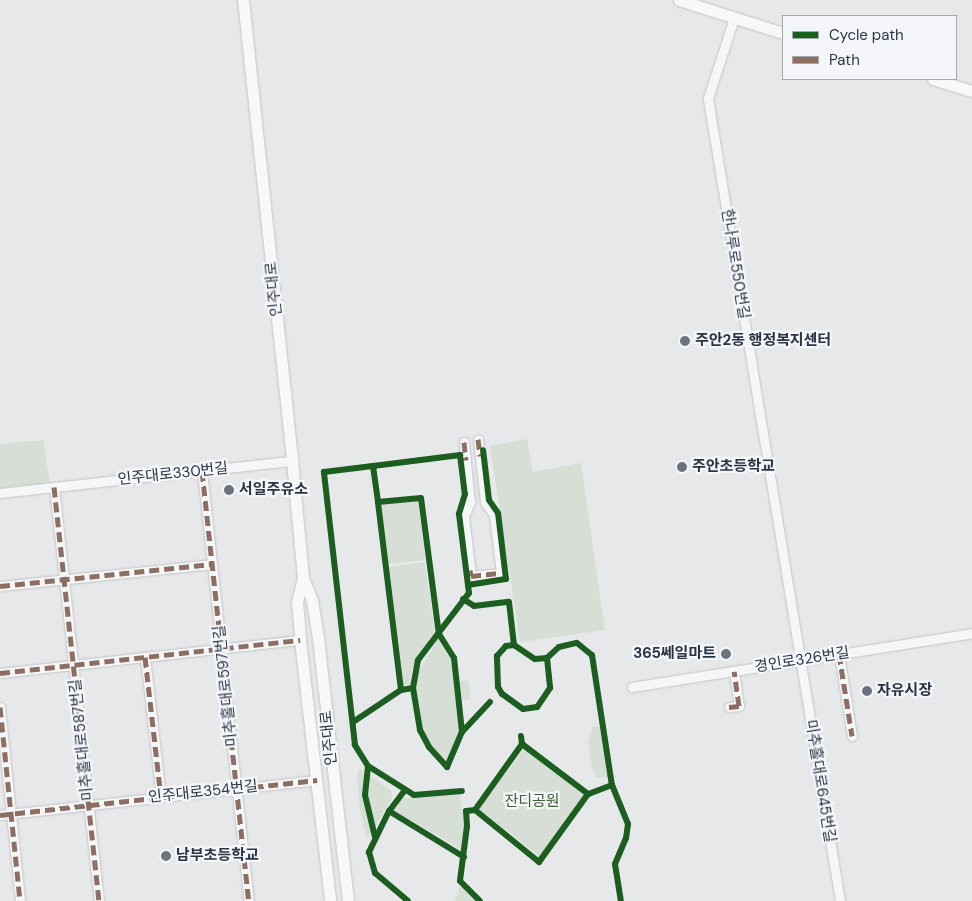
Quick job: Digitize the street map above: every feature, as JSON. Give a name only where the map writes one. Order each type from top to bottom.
[{"type":"main road","name":"인주대로","points":[[243,0],[292,461],[302,578],[298,602],[300,640],[330,901]]},
{"type":"main road","points":[[679,0],[782,33]]},
{"type":"main road","points":[[936,80],[972,91]]},
{"type":"main road","name":"인주대로","points":[[302,578],[312,600],[316,628],[348,901]]},
{"type":"street","name":"한나루로550번길","points":[[734,18],[708,98],[800,660]]},
{"type":"street","points":[[464,442],[470,502],[464,516],[471,576],[501,573],[494,515],[485,502],[478,439]]},
{"type":"street","name":"인주대로330번길","points":[[0,494],[292,461]]},
{"type":"street","name":"미추홀대로597번길","points":[[202,471],[249,901]]},
{"type":"street","name":"미추홀대로587번길","points":[[54,487],[99,901]]},
{"type":"street","points":[[0,586],[212,564]]},
{"type":"street","name":"경인로326번길","points":[[632,687],[972,633]]},
{"type":"street","points":[[0,673],[300,640]]},
{"type":"street","points":[[839,654],[852,736]]},
{"type":"street","points":[[145,657],[161,797]]},
{"type":"street","name":"미추홀대로645번길","points":[[800,660],[840,901]]},
{"type":"street","points":[[728,707],[739,706],[734,671]]},
{"type":"street","points":[[0,707],[20,901]]},
{"type":"street","name":"인주대로354번길","points":[[0,815],[317,780]]},
{"type":"green space","points":[[527,439],[533,472],[581,463],[605,630],[520,642],[490,446]]},
{"type":"green space","points":[[43,440],[50,483],[0,488],[0,444]]},
{"type":"green space","points":[[418,501],[425,560],[388,564],[381,504]]},
{"type":"green space","points":[[425,562],[435,634],[412,668],[410,686],[402,687],[388,567]]},
{"type":"green space","points":[[438,639],[451,660],[459,715],[459,733],[446,763],[432,747],[423,730],[416,694],[416,676]]},
{"type":"green space","points":[[468,680],[471,698],[462,701],[459,681]]},
{"type":"green space","points":[[600,726],[609,777],[597,778],[592,769],[588,743],[592,727]]},
{"type":"green space","name":"잔디공원","points":[[524,749],[584,795],[540,857],[479,809]]},
{"type":"green space","points":[[359,768],[391,791],[392,799],[367,839],[360,809],[357,779]]},
{"type":"green space","points":[[460,793],[464,826],[462,850],[394,810],[403,798]]},
{"type":"green space","points":[[461,884],[476,901],[455,901]]},
{"type":"marked path","points":[[478,439],[480,456]]},
{"type":"marked path","points":[[464,442],[466,460]]},
{"type":"marked path","points":[[202,471],[249,901]]},
{"type":"marked path","points":[[54,487],[99,901]]},
{"type":"marked path","points":[[0,586],[212,564]]},
{"type":"marked path","points":[[470,570],[471,576],[499,573]]},
{"type":"marked path","points":[[0,673],[300,640]]},
{"type":"marked path","points":[[839,654],[852,736]]},
{"type":"marked path","points":[[145,657],[161,797]]},
{"type":"marked path","points":[[729,707],[739,706],[734,671]]},
{"type":"marked path","points":[[0,707],[20,901]]},
{"type":"marked path","points":[[0,815],[317,780]]},
{"type":"cycle path","points":[[353,722],[401,690],[413,688],[418,660],[469,593],[468,585],[506,579],[498,513],[489,500],[483,450]]},
{"type":"cycle path","points":[[373,466],[460,455],[465,494],[459,514],[468,585]]},
{"type":"cycle path","points":[[368,766],[355,745],[324,472],[373,466],[378,502]]},
{"type":"cycle path","points":[[401,690],[378,502],[421,498],[439,634],[454,658],[462,732],[490,702]]},
{"type":"cycle path","points":[[463,599],[474,606],[509,602],[514,645],[535,659],[547,658],[550,688],[537,707],[523,709],[502,694],[498,687],[497,656],[506,646],[514,645]]},
{"type":"cycle path","points":[[547,658],[559,647],[577,643],[592,655],[612,785],[588,794]]},
{"type":"cycle path","points":[[413,688],[420,730],[429,747],[447,767],[462,732]]},
{"type":"cycle path","points":[[521,736],[522,744],[588,794],[539,862],[475,810],[522,744]]},
{"type":"cycle path","points":[[375,837],[365,795],[368,766],[414,795],[462,791]]},
{"type":"cycle path","points":[[612,785],[628,824],[626,838],[615,864],[621,901]]},
{"type":"cycle path","points":[[405,790],[389,811],[369,852],[375,873],[408,901]]},
{"type":"cycle path","points":[[475,810],[466,811],[467,826],[460,881],[480,901]]},
{"type":"cycle path","points":[[389,811],[464,857]]},
{"type":"place","name":"주안2동 행정복지센터","points":[[685,341]]},
{"type":"place","name":"주안초등학교","points":[[682,467]]},
{"type":"place","name":"서일주유소","points":[[229,490]]},
{"type":"place","name":"365쎄일마트","points":[[726,654]]},
{"type":"place","name":"자유시장","points":[[867,691]]},
{"type":"place","name":"남부초등학교","points":[[166,856]]}]
